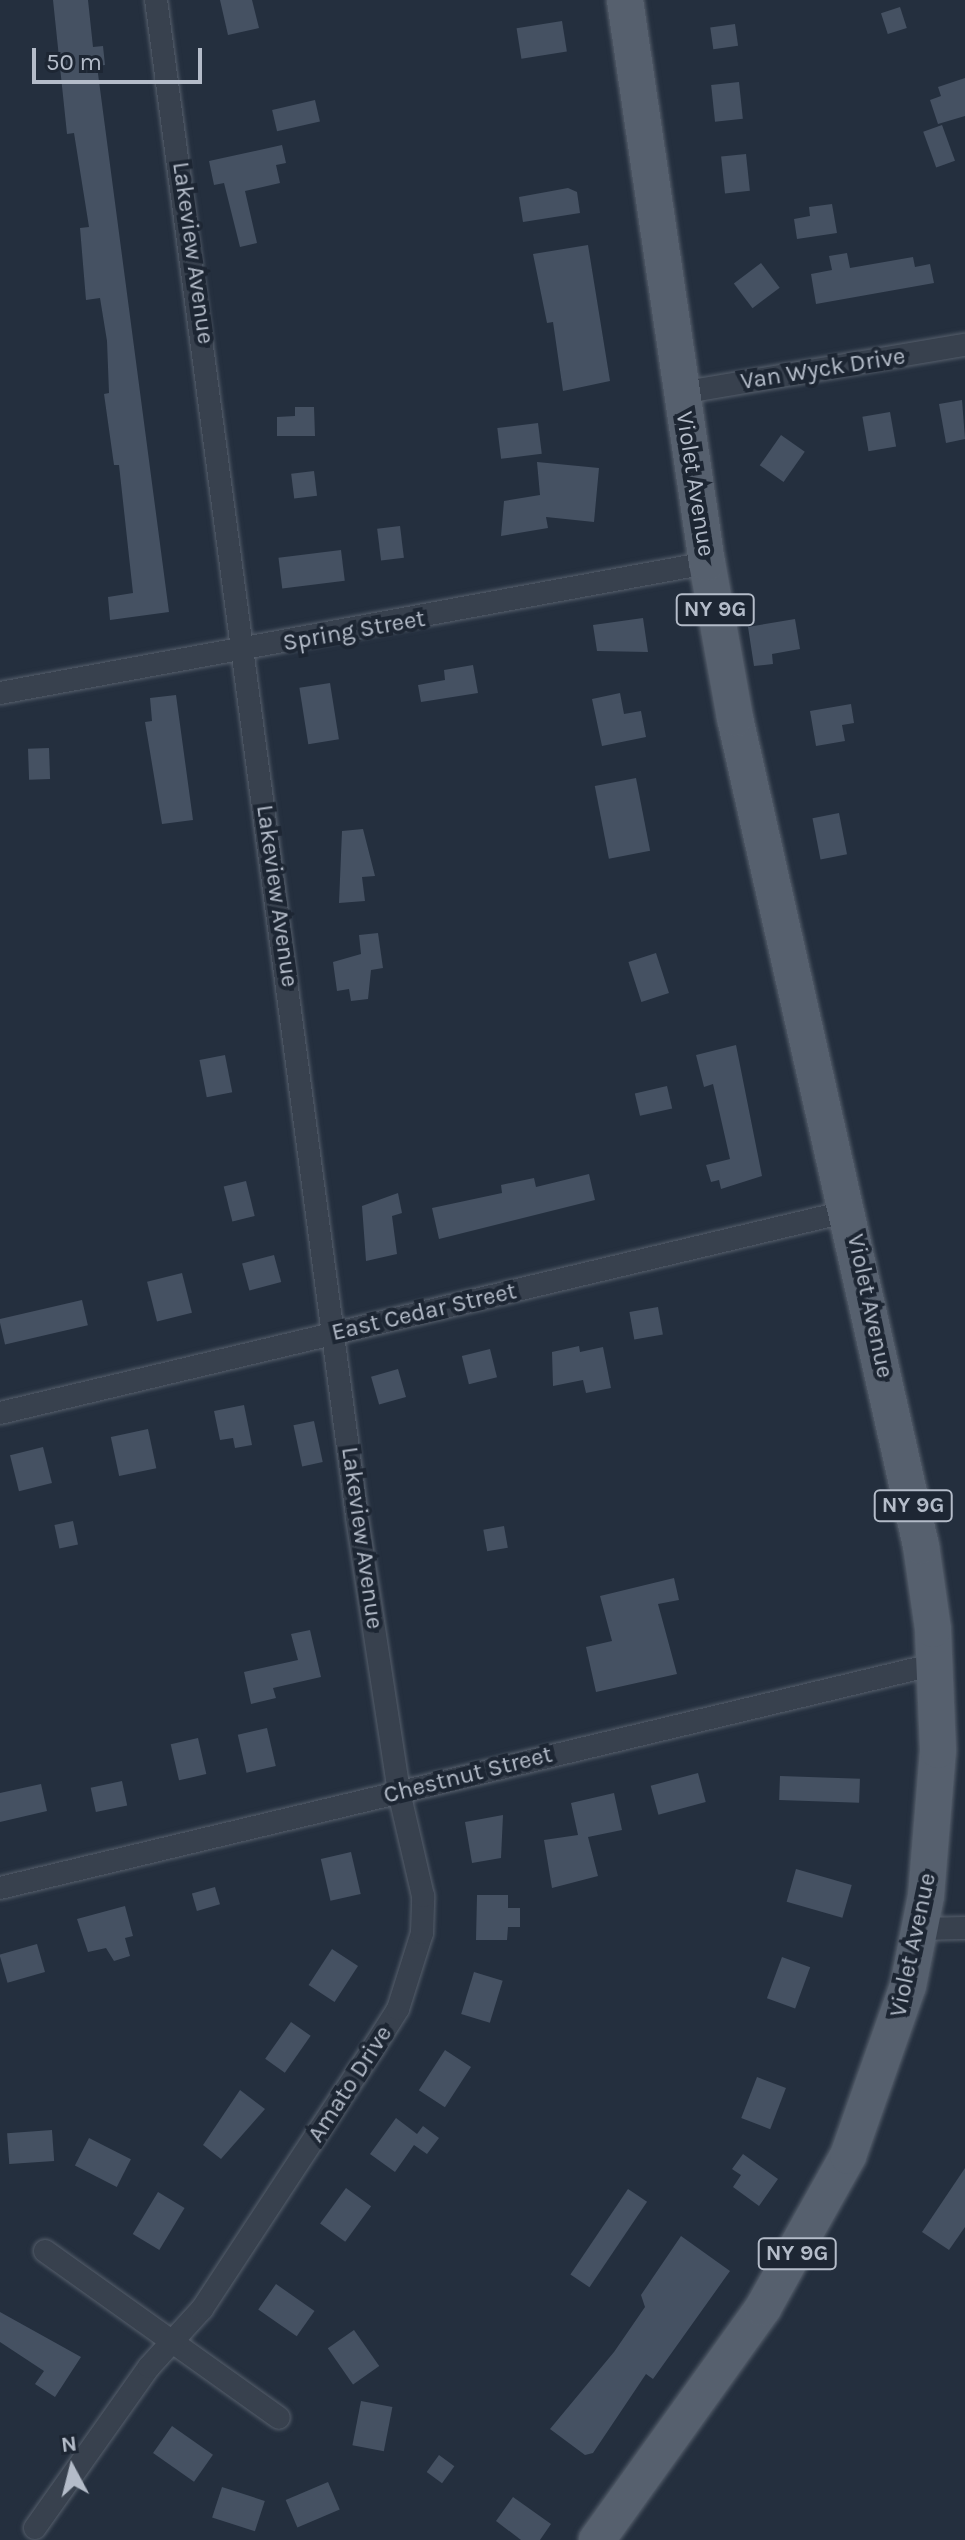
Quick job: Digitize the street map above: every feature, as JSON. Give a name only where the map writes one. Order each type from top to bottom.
[{"type":"main road","name":"Violet Avenue","points":[[597,2540],[763,2308],[827,2200],[881,2074],[920,1929],[936,1795],[936,1664],[921,1546],[849,1211],[735,718],[680,393],[625,0]]},
{"type":"street","name":"Lakeview Avenue","points":[[156,0],[399,1792]]},
{"type":"street","name":"Van Wyck Drive","points":[[680,393],[965,345]]},
{"type":"street","name":"Spring Street","points":[[0,693],[707,563]]},
{"type":"street","name":"East Cedar Street","points":[[0,1413],[849,1211]]},
{"type":"street","name":"Chestnut Street","points":[[0,1888],[936,1664]]},
{"type":"street","name":"Amato Drive","points":[[35,2528],[173,2341],[202,2309],[398,2009],[416,1965],[423,1896],[399,1792]]},
{"type":"street","points":[[920,1929],[965,1928]]},
{"type":"street","points":[[45,2251],[279,2418]]},
{"type":"building","points":[[53,0],[88,0],[93,47],[103,46],[105,65],[97,66],[169,612],[110,620],[108,597],[133,593],[119,465],[114,465],[104,394],[109,393],[107,341],[100,298],[86,300],[80,228],[89,227],[74,133],[67,134]]},
{"type":"building","points":[[220,0],[252,0],[259,28],[228,35]]},
{"type":"building","points":[[900,7],[907,28],[888,34],[881,13]]},
{"type":"building","points":[[562,21],[567,52],[521,59],[517,28]]},
{"type":"building","points":[[735,24],[738,46],[713,49],[710,27]]},
{"type":"building","points":[[965,78],[965,116],[938,124],[930,100],[941,96],[938,87]]},
{"type":"building","points":[[739,82],[743,119],[715,122],[711,85]]},
{"type":"building","points":[[315,100],[320,121],[277,131],[272,110]]},
{"type":"building","points":[[942,125],[955,161],[936,168],[923,132]]},
{"type":"building","points":[[282,145],[286,163],[276,165],[280,183],[245,191],[257,243],[240,247],[224,183],[214,185],[209,161]]},
{"type":"building","points":[[746,154],[750,191],[725,193],[721,157]]},
{"type":"building","points":[[568,188],[577,192],[580,213],[523,222],[519,197]]},
{"type":"building","points":[[832,204],[837,233],[797,239],[794,219],[810,216],[809,207]]},
{"type":"building","points":[[588,245],[610,381],[563,391],[553,322],[547,323],[533,254]]},
{"type":"building","points":[[847,253],[850,268],[913,257],[915,267],[930,264],[934,283],[816,304],[811,274],[832,270],[829,256]]},
{"type":"building","points":[[761,263],[780,288],[753,308],[734,283]]},
{"type":"building","points":[[962,400],[965,439],[946,443],[939,404]]},
{"type":"building","points":[[295,407],[314,407],[315,436],[277,436],[277,417],[295,416]]},
{"type":"building","points":[[890,412],[896,446],[869,451],[862,417]]},
{"type":"building","points":[[538,423],[542,454],[501,459],[497,428]]},
{"type":"building","points":[[781,435],[805,452],[784,482],[760,465]]},
{"type":"building","points":[[537,462],[599,468],[594,522],[546,517],[548,528],[501,536],[504,501],[540,495]]},
{"type":"building","points":[[314,471],[317,496],[294,499],[291,474]]},
{"type":"building","points":[[400,526],[404,558],[381,561],[377,529]]},
{"type":"building","points":[[341,550],[345,581],[282,588],[278,558]]},
{"type":"building","points":[[643,618],[648,652],[597,651],[593,625]]},
{"type":"building","points":[[795,619],[800,649],[772,654],[773,664],[754,666],[748,627]]},
{"type":"building","points":[[473,665],[478,693],[421,702],[418,685],[445,680],[444,670]]},
{"type":"building","points":[[330,683],[339,739],[308,744],[299,688]]},
{"type":"building","points":[[620,693],[624,714],[641,711],[646,737],[602,746],[592,699]]},
{"type":"building","points":[[176,695],[193,820],[162,824],[145,722],[152,721],[150,698]]},
{"type":"building","points":[[851,704],[854,723],[842,725],[845,741],[816,746],[810,711]]},
{"type":"building","points":[[49,748],[50,779],[29,780],[28,749]]},
{"type":"building","points":[[636,778],[650,851],[609,859],[595,786]]},
{"type":"building","points":[[839,813],[847,854],[821,859],[812,818]]},
{"type":"building","points":[[363,829],[375,876],[362,877],[365,901],[339,903],[342,831]]},
{"type":"building","points":[[378,933],[383,968],[371,970],[368,999],[351,1001],[349,989],[337,991],[333,962],[361,954],[359,935]]},
{"type":"building","points":[[656,953],[669,993],[641,1002],[628,962]]},
{"type":"building","points":[[736,1045],[762,1176],[721,1189],[719,1180],[711,1182],[706,1165],[730,1159],[713,1084],[704,1087],[696,1055]]},
{"type":"building","points":[[225,1055],[232,1092],[207,1097],[199,1060]]},
{"type":"building","points":[[667,1086],[672,1108],[640,1116],[635,1093]]},
{"type":"building","points":[[589,1174],[595,1200],[439,1239],[432,1208],[502,1193],[501,1185],[534,1178],[536,1187]]},
{"type":"building","points":[[246,1181],[255,1216],[232,1221],[224,1187]]},
{"type":"building","points":[[398,1193],[402,1213],[392,1216],[397,1254],[366,1261],[362,1206]]},
{"type":"building","points":[[274,1255],[281,1282],[249,1291],[242,1264]]},
{"type":"building","points":[[182,1273],[192,1313],[157,1321],[147,1282]]},
{"type":"building","points":[[82,1300],[88,1325],[5,1344],[0,1319]]},
{"type":"building","points":[[658,1307],[663,1335],[634,1340],[629,1312]]},
{"type":"building","points":[[579,1346],[580,1352],[603,1347],[611,1388],[586,1393],[583,1380],[553,1386],[552,1352]]},
{"type":"building","points":[[490,1349],[497,1377],[469,1384],[462,1356]]},
{"type":"building","points":[[398,1369],[406,1397],[379,1405],[371,1377]]},
{"type":"building","points":[[244,1405],[252,1445],[235,1448],[233,1438],[220,1440],[214,1411]]},
{"type":"building","points":[[314,1421],[323,1462],[302,1466],[293,1425]]},
{"type":"building","points":[[148,1429],[156,1468],[119,1476],[111,1437]]},
{"type":"building","points":[[43,1447],[52,1483],[19,1491],[10,1455]]},
{"type":"building","points":[[73,1521],[78,1544],[59,1548],[54,1525]]},
{"type":"building","points":[[504,1526],[508,1548],[487,1551],[483,1530]]},
{"type":"building","points":[[674,1578],[679,1600],[658,1604],[677,1674],[596,1692],[586,1647],[612,1641],[600,1596]]},
{"type":"building","points":[[310,1630],[321,1677],[273,1688],[276,1698],[251,1704],[244,1672],[298,1660],[291,1634]]},
{"type":"building","points":[[267,1728],[276,1766],[247,1773],[238,1735]]},
{"type":"building","points":[[198,1738],[206,1774],[179,1780],[171,1744]]},
{"type":"building","points":[[698,1773],[706,1802],[658,1815],[651,1786]]},
{"type":"building","points":[[780,1776],[860,1779],[859,1803],[779,1800]]},
{"type":"building","points":[[122,1781],[127,1805],[96,1812],[91,1788]]},
{"type":"building","points":[[41,1784],[47,1811],[0,1822],[0,1793]]},
{"type":"building","points":[[614,1793],[622,1830],[588,1837],[598,1876],[552,1888],[544,1840],[578,1835],[571,1803]]},
{"type":"building","points":[[503,1815],[501,1858],[472,1863],[465,1822]]},
{"type":"building","points":[[351,1852],[361,1894],[330,1901],[321,1859]]},
{"type":"building","points":[[796,1869],[852,1885],[842,1918],[787,1902]]},
{"type":"building","points":[[215,1887],[220,1904],[197,1911],[192,1894]]},
{"type":"building","points":[[477,1895],[508,1895],[508,1908],[520,1908],[520,1927],[508,1927],[507,1940],[476,1940]]},
{"type":"building","points":[[125,1906],[133,1936],[125,1938],[130,1956],[114,1961],[106,1948],[88,1952],[77,1919]]},
{"type":"building","points":[[37,1944],[45,1972],[8,1983],[0,1955]]},
{"type":"building","points":[[332,1949],[358,1966],[335,2002],[309,1985]]},
{"type":"building","points":[[782,1957],[810,1967],[795,2009],[767,1998]]},
{"type":"building","points":[[474,1972],[503,1981],[490,2023],[461,2014]]},
{"type":"building","points":[[291,2022],[311,2036],[285,2073],[265,2059]]},
{"type":"building","points":[[445,2050],[471,2067],[445,2107],[419,2090]]},
{"type":"building","points":[[757,2077],[786,2088],[770,2129],[741,2118]]},
{"type":"building","points":[[240,2090],[265,2109],[221,2159],[203,2145]]},
{"type":"building","points":[[396,2118],[417,2134],[423,2126],[439,2138],[427,2154],[414,2145],[395,2172],[370,2154]]},
{"type":"building","points":[[52,2130],[54,2161],[9,2164],[7,2133]]},
{"type":"building","points":[[89,2138],[131,2159],[117,2187],[75,2166]]},
{"type":"building","points":[[743,2154],[778,2179],[759,2206],[733,2187],[741,2175],[732,2169]]},
{"type":"building","points":[[965,2168],[965,2227],[949,2250],[922,2232]]},
{"type":"building","points":[[346,2188],[371,2206],[345,2242],[320,2224]]},
{"type":"building","points":[[628,2189],[647,2202],[589,2287],[570,2274]]},
{"type":"building","points":[[158,2192],[185,2208],[159,2250],[133,2234]]},
{"type":"building","points":[[681,2236],[730,2271],[653,2379],[646,2374],[593,2453],[585,2455],[550,2429],[614,2352],[645,2307],[641,2295]]},
{"type":"building","points":[[276,2284],[315,2311],[297,2336],[258,2309]]},
{"type":"building","points":[[0,2312],[81,2357],[55,2397],[35,2384],[44,2371],[0,2342]]},
{"type":"building","points":[[354,2330],[379,2366],[353,2384],[328,2348]]},
{"type":"building","points":[[361,2401],[392,2407],[384,2451],[352,2445]]},
{"type":"building","points":[[172,2426],[213,2455],[194,2482],[153,2453]]},
{"type":"building","points":[[439,2455],[454,2466],[442,2483],[427,2472]]},
{"type":"building","points":[[328,2482],[340,2510],[297,2528],[286,2500]]},
{"type":"building","points":[[222,2487],[265,2501],[255,2531],[212,2517]]},
{"type":"building","points":[[513,2497],[551,2524],[540,2540],[521,2540],[496,2521]]}]
